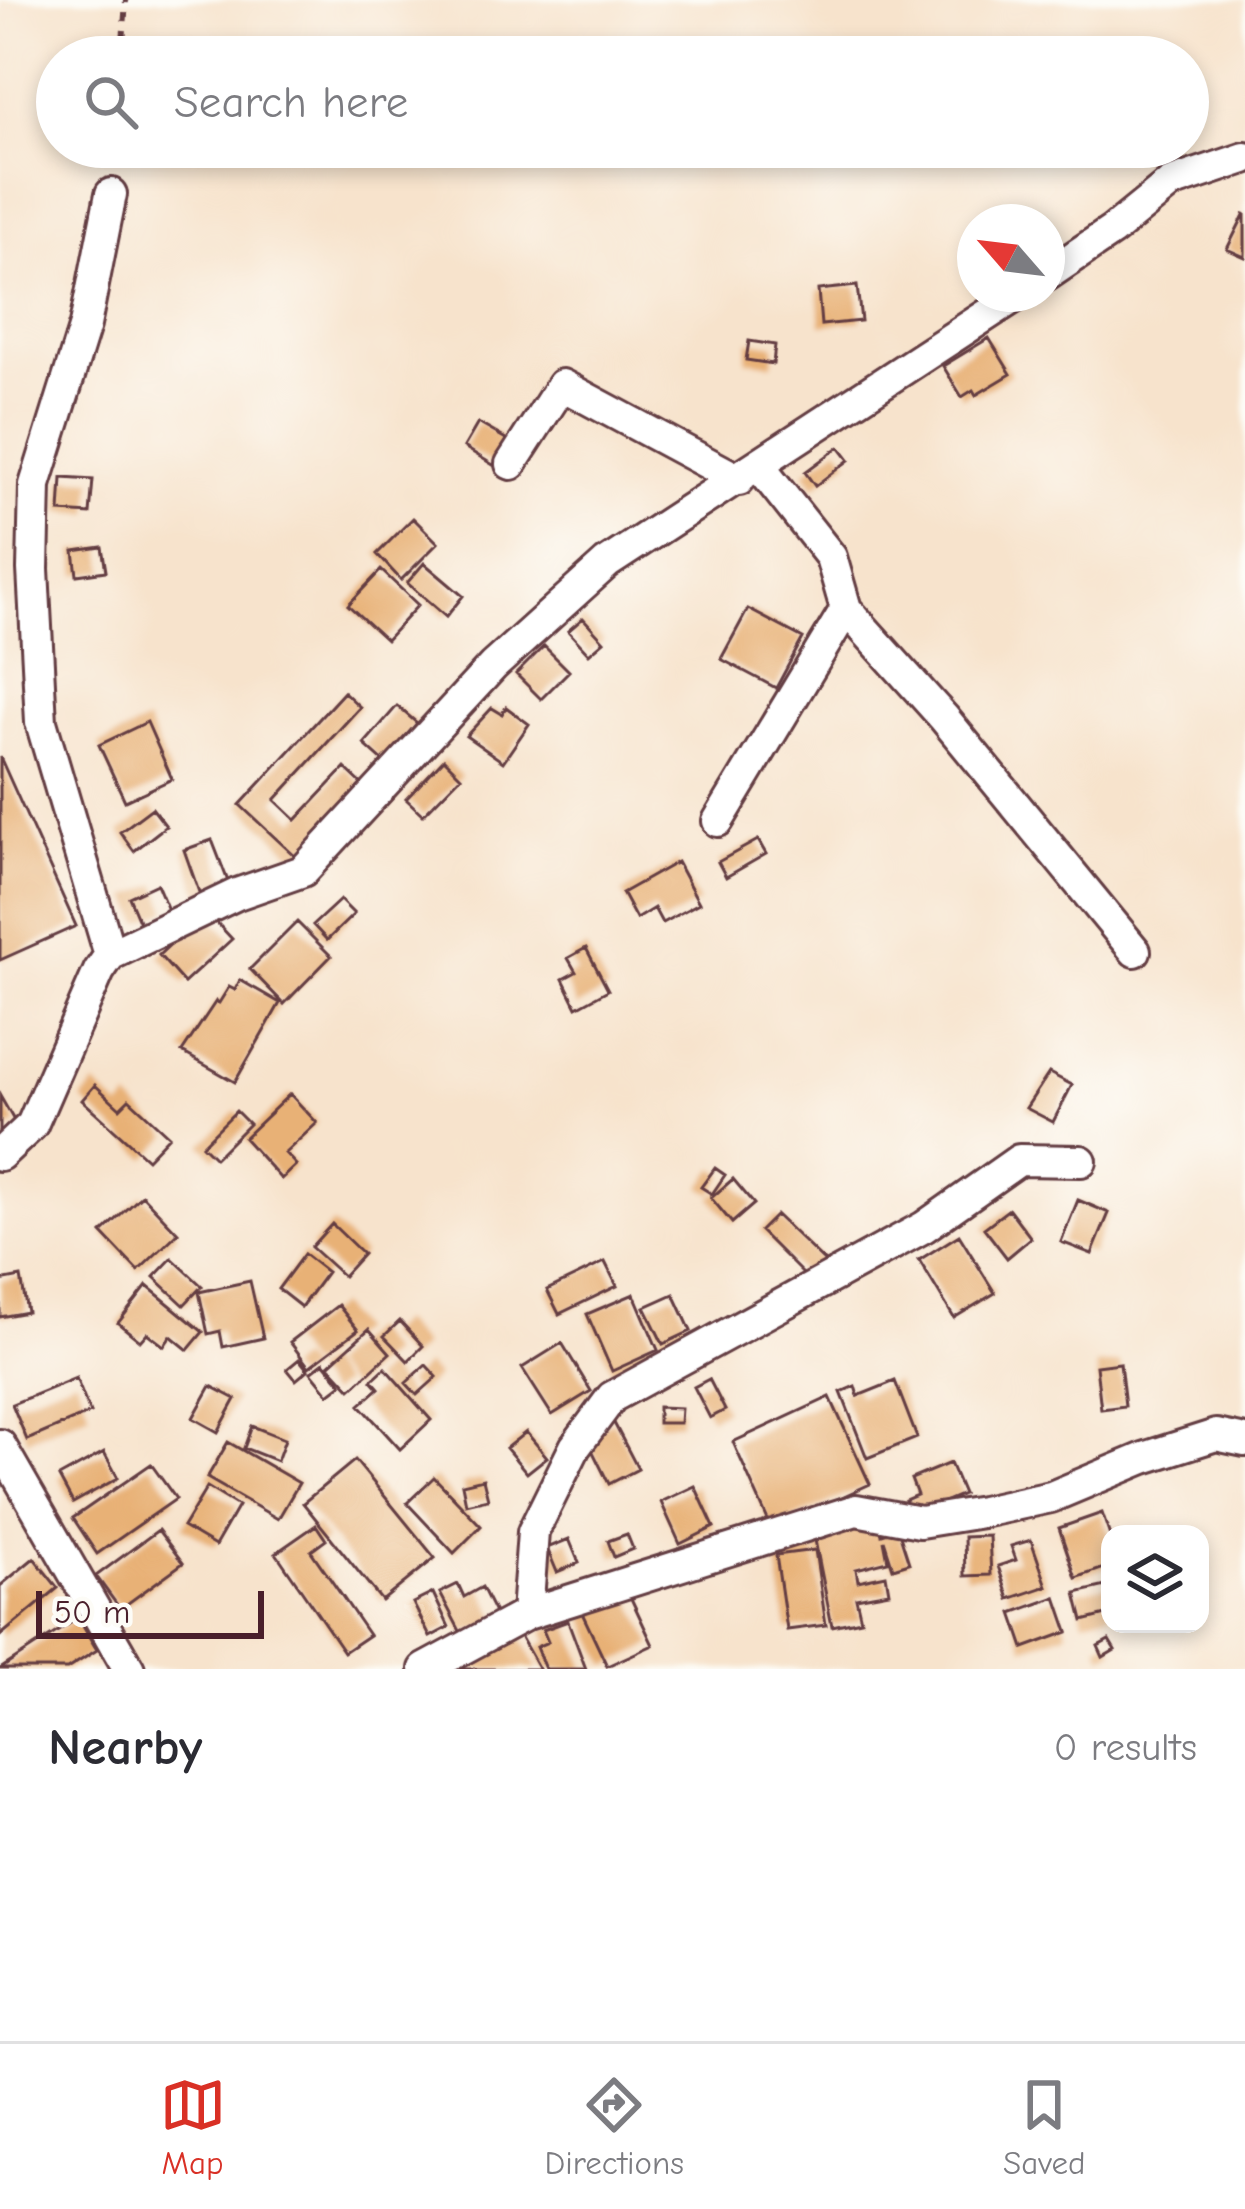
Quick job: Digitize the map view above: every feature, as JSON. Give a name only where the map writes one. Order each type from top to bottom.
[{"type":"street","points":[[1065,263],[1172,183],[1245,158]]},
{"type":"street","points":[[110,955],[41,722],[33,569],[35,485],[85,325],[111,194]]},
{"type":"street","points":[[0,1155],[32,1125],[110,955],[237,894],[303,871],[493,666],[607,563],[992,312]]},
{"type":"street","points":[[512,464],[562,385],[749,473],[831,557],[846,609],[944,718],[1135,951]]},
{"type":"street","points":[[718,821],[846,609]]},
{"type":"street","points":[[527,1614],[533,1532],[575,1447],[612,1397],[924,1227],[1019,1160],[1081,1161]]},
{"type":"street","points":[[425,1669],[527,1614],[856,1510],[920,1522],[982,1512],[1051,1497],[1144,1458],[1216,1435],[1245,1441]]},
{"type":"street","points":[[0,1445],[129,1669]]},
{"type":"path","points":[[123,36],[126,0]]},
{"type":"building","points":[[1245,213],[1245,257],[1227,249]]},
{"type":"building","points":[[857,286],[861,321],[821,325],[818,290]]},
{"type":"building","points":[[989,338],[1011,374],[976,395],[973,390],[962,397],[943,366]]},
{"type":"building","points":[[749,341],[775,345],[773,364],[746,360]]},
{"type":"building","points":[[478,423],[513,443],[498,468],[464,447]]},
{"type":"building","points":[[839,447],[849,460],[815,486],[805,472]]},
{"type":"building","points":[[62,478],[93,480],[90,514],[60,512]]},
{"type":"building","points":[[413,518],[438,543],[401,580],[377,554]]},
{"type":"building","points":[[102,547],[106,571],[77,575],[74,551]]},
{"type":"building","points":[[424,563],[463,596],[446,617],[407,583]]},
{"type":"building","points":[[381,570],[418,605],[386,640],[348,605]]},
{"type":"building","points":[[748,609],[803,638],[776,688],[721,659]]},
{"type":"building","points":[[583,618],[604,641],[589,654],[568,631]]},
{"type":"building","points":[[544,646],[569,671],[541,699],[516,674]]},
{"type":"building","points":[[344,692],[360,707],[275,800],[296,820],[345,768],[364,786],[297,858],[240,805]]},
{"type":"building","points":[[397,706],[417,723],[385,763],[364,744]]},
{"type":"building","points":[[506,707],[529,724],[503,762],[466,736],[492,708],[502,714]]},
{"type":"building","points":[[147,722],[172,779],[125,801],[99,745]]},
{"type":"building","points":[[0,757],[76,926],[0,960]]},
{"type":"building","points":[[444,759],[461,776],[423,815],[406,799]]},
{"type":"building","points":[[152,808],[166,826],[134,851],[120,832]]},
{"type":"building","points":[[212,840],[229,884],[200,895],[184,850]]},
{"type":"building","points":[[758,840],[766,854],[726,877],[718,862]]},
{"type":"building","points":[[677,862],[699,903],[662,923],[654,908],[636,919],[622,893]]},
{"type":"building","points":[[157,884],[168,910],[140,923],[129,897]]},
{"type":"building","points":[[340,900],[354,914],[327,940],[313,925]]},
{"type":"building","points":[[206,911],[232,939],[184,983],[159,955]]},
{"type":"building","points":[[297,922],[331,956],[284,1004],[250,969]]},
{"type":"building","points":[[586,948],[608,990],[577,1007],[563,979],[576,972],[568,958]]},
{"type":"building","points":[[240,980],[280,1003],[235,1082],[182,1052],[216,1001],[229,987],[235,990]]},
{"type":"building","points":[[1049,1073],[1072,1085],[1053,1122],[1026,1108]]},
{"type":"building","points":[[95,1085],[120,1108],[129,1099],[169,1136],[147,1159],[82,1100]]},
{"type":"building","points":[[290,1094],[317,1123],[285,1153],[296,1165],[281,1179],[244,1138]]},
{"type":"building","points":[[0,1096],[16,1124],[0,1133]]},
{"type":"building","points":[[236,1111],[249,1124],[215,1158],[202,1145]]},
{"type":"building","points":[[715,1168],[725,1175],[712,1194],[701,1187]]},
{"type":"building","points":[[733,1179],[754,1204],[732,1223],[711,1198]]},
{"type":"building","points":[[142,1195],[178,1233],[138,1271],[102,1233]]},
{"type":"building","points":[[1078,1200],[1109,1213],[1092,1254],[1061,1242]]},
{"type":"building","points":[[1009,1209],[1031,1238],[1007,1258],[984,1228]]},
{"type":"building","points":[[776,1215],[827,1264],[810,1281],[760,1231]]},
{"type":"building","points":[[332,1224],[363,1254],[343,1276],[311,1247]]},
{"type":"building","points":[[959,1235],[995,1293],[954,1318],[919,1260]]},
{"type":"building","points":[[304,1254],[327,1272],[301,1307],[278,1289]]},
{"type":"building","points":[[172,1258],[202,1286],[184,1305],[154,1277]]},
{"type":"building","points":[[605,1262],[617,1286],[559,1314],[547,1290]]},
{"type":"building","points":[[21,1277],[27,1312],[0,1317],[0,1281]]},
{"type":"building","points":[[250,1281],[263,1338],[223,1347],[220,1331],[208,1334],[199,1292]]},
{"type":"building","points":[[147,1286],[203,1332],[188,1350],[171,1336],[164,1346],[147,1333],[140,1341],[118,1323]]},
{"type":"building","points":[[634,1294],[658,1350],[612,1371],[587,1314]]},
{"type":"building","points":[[674,1294],[691,1331],[663,1344],[645,1307]]},
{"type":"building","points":[[338,1305],[358,1330],[309,1367],[290,1342]]},
{"type":"building","points":[[400,1321],[423,1346],[408,1361],[384,1336]]},
{"type":"building","points":[[369,1329],[390,1353],[351,1389],[329,1365]]},
{"type":"building","points":[[562,1343],[591,1391],[552,1415],[522,1368]]},
{"type":"building","points":[[299,1359],[308,1370],[296,1380],[287,1369]]},
{"type":"building","points":[[324,1362],[342,1384],[329,1394],[311,1372]]},
{"type":"building","points":[[1120,1363],[1125,1406],[1101,1409],[1096,1366]]},
{"type":"building","points":[[426,1365],[437,1377],[417,1395],[406,1383]]},
{"type":"building","points":[[385,1368],[431,1420],[400,1449],[360,1405],[379,1388],[372,1380]]},
{"type":"building","points":[[76,1378],[90,1413],[27,1440],[12,1404]]},
{"type":"building","points":[[709,1379],[725,1410],[710,1418],[694,1387]]},
{"type":"building","points":[[895,1381],[917,1438],[867,1458],[841,1392],[855,1386],[858,1396]]},
{"type":"building","points":[[211,1386],[236,1399],[218,1432],[193,1418]]},
{"type":"building","points":[[830,1397],[870,1484],[772,1529],[733,1442]]},
{"type":"building","points":[[658,1407],[681,1408],[680,1423],[658,1423]]},
{"type":"building","points":[[613,1421],[638,1469],[609,1484],[585,1436]]},
{"type":"building","points":[[252,1426],[285,1439],[277,1461],[244,1448]]},
{"type":"building","points":[[526,1432],[547,1457],[527,1473],[506,1448]]},
{"type":"building","points":[[228,1442],[299,1483],[278,1519],[207,1478]]},
{"type":"building","points":[[104,1452],[118,1478],[73,1503],[59,1477]]},
{"type":"building","points":[[355,1460],[435,1558],[382,1601],[303,1503]]},
{"type":"building","points":[[950,1463],[963,1494],[911,1516],[905,1500],[917,1495],[911,1479]]},
{"type":"building","points":[[151,1464],[176,1499],[97,1554],[73,1518]]},
{"type":"building","points":[[434,1477],[481,1526],[454,1553],[407,1503]]},
{"type":"building","points":[[483,1479],[488,1499],[466,1504],[462,1484]]},
{"type":"building","points":[[695,1486],[714,1527],[680,1544],[661,1502]]},
{"type":"building","points":[[207,1487],[238,1506],[215,1546],[183,1527]]},
{"type":"building","points":[[1102,1513],[1106,1525],[1101,1525],[1101,1569],[1076,1578],[1059,1528]]},
{"type":"building","points":[[880,1520],[882,1534],[898,1529],[909,1563],[893,1568],[884,1540],[888,1561],[856,1569],[858,1581],[886,1575],[889,1592],[856,1598],[861,1620],[832,1626],[814,1535]]},
{"type":"building","points":[[316,1525],[326,1540],[311,1551],[369,1635],[344,1652],[276,1553]]},
{"type":"building","points":[[158,1530],[183,1563],[120,1609],[96,1576]]},
{"type":"building","points":[[627,1534],[633,1549],[614,1557],[608,1541]]},
{"type":"building","points":[[989,1536],[991,1575],[965,1576],[964,1537]]},
{"type":"building","points":[[569,1539],[579,1563],[557,1572],[547,1548]]},
{"type":"building","points":[[1031,1540],[1047,1586],[1009,1599],[998,1566],[1016,1560],[1011,1546]]},
{"type":"building","points":[[815,1550],[826,1625],[787,1630],[776,1555]]},
{"type":"building","points":[[34,1558],[58,1588],[0,1636],[0,1586]]},
{"type":"building","points":[[458,1584],[464,1597],[482,1587],[500,1623],[461,1633],[440,1593]]},
{"type":"building","points":[[1101,1587],[1101,1616],[1083,1621],[1076,1593]]},
{"type":"building","points":[[628,1592],[653,1645],[607,1666],[582,1613]]},
{"type":"building","points":[[433,1593],[449,1627],[430,1637],[413,1603]]},
{"type":"building","points":[[1056,1597],[1068,1632],[1024,1648],[1012,1613]]},
{"type":"building","points":[[78,1618],[97,1650],[67,1669],[0,1669]]},
{"type":"building","points":[[568,1621],[586,1669],[545,1669],[536,1647],[548,1642],[543,1630]]},
{"type":"building","points":[[519,1634],[539,1669],[459,1669]]},
{"type":"building","points":[[1109,1640],[1115,1650],[1103,1657],[1098,1646]]}]
